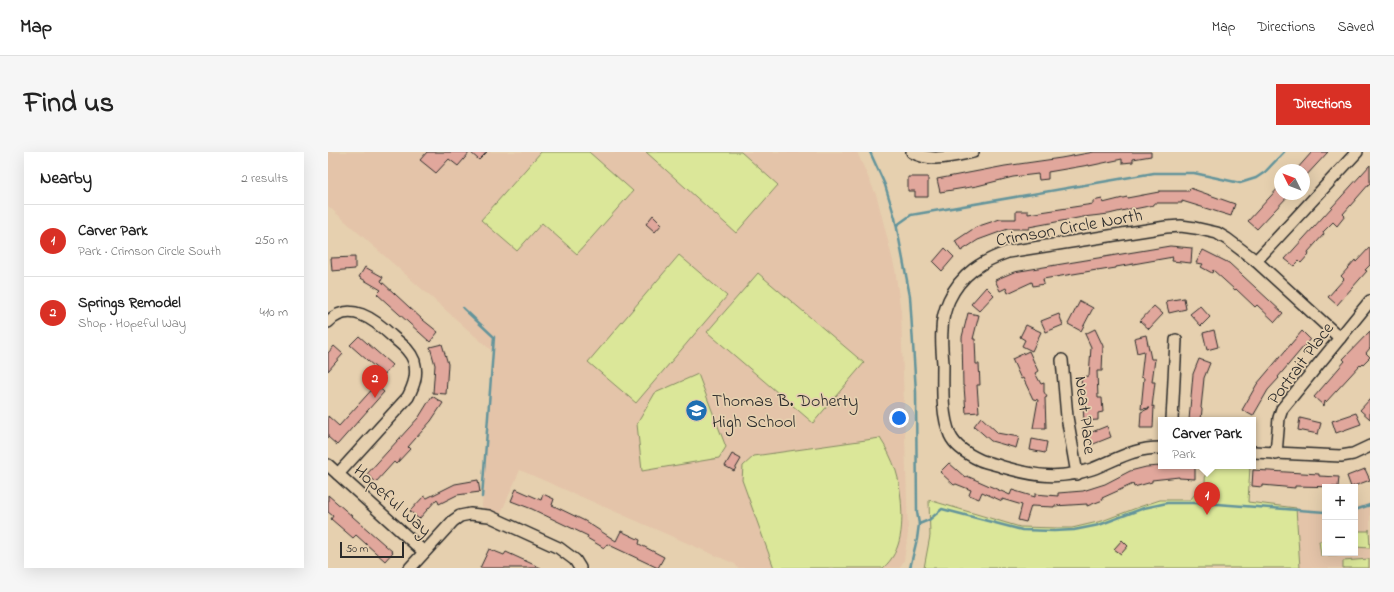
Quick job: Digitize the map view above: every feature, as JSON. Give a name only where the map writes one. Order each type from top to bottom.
[{"type":"street","points":[[912,152],[927,158],[941,158],[973,152]]},
{"type":"street","points":[[1256,261],[1357,152]]},
{"type":"street","name":"Crimson Circle North","points":[[1158,448],[1134,452],[1077,474],[1065,476],[1039,476],[980,460],[959,446],[951,436],[947,425],[944,408],[942,330],[944,316],[949,301],[956,288],[966,276],[978,266],[992,258],[1008,252],[1166,227],[1181,226],[1195,228],[1217,234],[1239,247],[1340,338]]},
{"type":"street","name":"Portrait Place","points":[[1276,454],[1279,418],[1282,409],[1370,301]]},
{"type":"street","name":"Hopeful Way","points":[[328,322],[350,308],[367,316],[377,322],[410,351],[416,374],[414,385],[408,397],[338,474]]},
{"type":"street","points":[[1172,417],[1176,340]]},
{"type":"street","name":"Neat Place","points":[[1062,360],[1067,417],[1077,474]]},
{"type":"street","points":[[1256,452],[1341,456],[1353,454],[1370,446]]},
{"type":"street","name":"Hopeful Way","points":[[328,465],[424,552]]},
{"type":"street","points":[[410,568],[453,521],[460,516],[470,514],[489,516],[559,548],[575,560],[580,568]]},
{"type":"shaded area","name":"Thomas B. Doherty High School","points":[[328,152],[857,152],[877,197],[895,269],[901,312],[908,533],[904,560],[900,568],[738,568],[735,564],[520,470],[501,513],[482,507],[492,351],[328,206]]},
{"type":"shaded area","points":[[1370,503],[1370,568],[1300,568],[1296,508],[1322,510],[1322,556],[1358,556],[1358,506]]},
{"type":"green space","points":[[541,152],[589,152],[633,191],[577,254],[542,223],[517,251],[481,220]]},
{"type":"green space","points":[[646,152],[741,152],[778,185],[736,233]]},
{"type":"green space","points":[[679,255],[727,296],[636,403],[588,362]]},
{"type":"green space","points":[[758,273],[864,363],[813,423],[707,332]]},
{"type":"green space","points":[[698,374],[726,447],[719,458],[642,471],[637,424],[655,393]]},
{"type":"green space","points":[[880,438],[893,462],[899,481],[901,499],[902,518],[900,536],[895,553],[890,561],[883,568],[774,568],[742,480],[743,466],[754,456]]},
{"type":"green space","points":[[1206,469],[1250,469],[1248,502],[1296,508],[1300,568],[924,568],[930,536],[929,500],[1020,527],[1072,528],[1102,521],[1160,500],[1190,500],[1205,482]]},
{"type":"green space","points":[[1369,529],[1370,548],[1358,547],[1358,531],[1369,531]]},
{"type":"green space","points":[[1319,541],[1322,541],[1321,556]]},
{"type":"green space","points":[[1369,559],[1369,568],[1343,568],[1343,561]]},
{"type":"building","points":[[427,152],[470,152],[458,166],[449,159],[436,173],[420,160]]},
{"type":"building","points":[[470,152],[487,152],[479,160]]},
{"type":"building","points":[[1094,152],[1151,152],[1151,156],[1133,159],[1133,162],[1122,163],[1122,159],[1048,172],[1048,179],[1039,180],[1038,174],[1013,177],[977,186],[940,192],[937,179],[1005,166]]},
{"type":"building","points":[[1312,152],[1328,152],[1310,172],[1310,164],[1301,164]]},
{"type":"building","points":[[1370,165],[1370,183],[1343,214],[1345,216],[1337,226],[1333,222],[1323,232],[1324,234],[1308,252],[1309,254],[1301,263],[1299,261],[1294,266],[1285,259]]},
{"type":"building","points":[[908,177],[928,177],[928,197],[915,197],[915,191],[908,191]]},
{"type":"building","points":[[1190,188],[1235,204],[1231,216],[1182,201],[1182,203],[1154,203],[1154,205],[1109,214],[1083,217],[1029,227],[1029,229],[1008,229],[978,240],[961,251],[955,241],[976,227],[1000,219],[1016,219],[1016,211],[1028,211],[1028,214],[1093,204],[1093,201],[1102,199],[1103,203],[1159,191],[1189,191]]},
{"type":"building","points":[[1274,193],[1274,200],[1284,200],[1257,229],[1248,221]]},
{"type":"building","points":[[653,215],[662,224],[655,232],[646,224]]},
{"type":"building","points":[[1170,246],[1192,248],[1191,263],[1172,261],[1173,257],[1116,268],[1043,279],[1044,284],[1033,286],[1032,282],[1008,293],[1006,288],[1000,291],[995,280],[1014,272]]},
{"type":"building","points":[[1370,247],[1370,265],[1365,270],[1367,271],[1337,305],[1328,297],[1344,279],[1341,276],[1355,260],[1356,262]]},
{"type":"building","points":[[945,248],[954,257],[942,271],[933,262]]},
{"type":"building","points":[[1203,250],[1229,263],[1283,313],[1275,322],[1257,305],[1255,307],[1213,270],[1212,273],[1201,267],[1203,264],[1196,263]]},
{"type":"building","points":[[355,257],[355,269],[332,271],[331,258]]},
{"type":"building","points":[[365,267],[383,277],[381,281],[438,332],[430,342],[377,294],[381,290],[359,277]]},
{"type":"building","points":[[986,287],[994,295],[979,311],[971,304]]},
{"type":"building","points":[[1184,298],[1186,309],[1169,313],[1166,301]]},
{"type":"building","points":[[1080,301],[1093,308],[1081,331],[1068,324]]},
{"type":"building","points":[[1154,306],[1163,314],[1149,329],[1140,321]]},
{"type":"building","points":[[1200,306],[1210,317],[1201,326],[1190,314]]},
{"type":"building","points":[[968,313],[979,315],[973,339],[975,339],[976,364],[979,364],[980,385],[977,385],[979,412],[966,413],[963,386],[962,337]]},
{"type":"building","points":[[1059,314],[1063,325],[1046,332],[1041,321]]},
{"type":"building","points":[[1026,325],[1041,332],[1032,351],[1022,346],[1025,340],[1020,337]]},
{"type":"building","points":[[1095,329],[1103,346],[1102,371],[1097,371],[1098,398],[1102,398],[1103,412],[1098,413],[1098,420],[1084,421],[1081,377],[1089,376],[1091,347],[1085,334]]},
{"type":"building","points":[[1214,330],[1218,347],[1207,350],[1203,333]]},
{"type":"building","points":[[1302,331],[1310,339],[1268,390],[1253,416],[1242,410],[1257,384]]},
{"type":"building","points":[[1370,331],[1370,348],[1366,353],[1370,357],[1361,366],[1360,365],[1326,402],[1325,401],[1324,406],[1314,397],[1345,361],[1343,359]]},
{"type":"building","points":[[1146,335],[1151,359],[1155,359],[1152,382],[1155,382],[1152,407],[1154,406],[1153,428],[1140,428],[1141,412],[1150,408],[1141,409],[1144,378],[1141,377],[1144,351],[1137,353],[1134,338]]},
{"type":"building","points":[[359,336],[392,365],[384,375],[350,345]]},
{"type":"building","points":[[442,344],[448,364],[446,394],[433,393],[435,365],[430,347]]},
{"type":"building","points":[[334,346],[343,354],[328,371],[328,353]]},
{"type":"building","points":[[1029,351],[1038,371],[1035,373],[1041,384],[1044,383],[1044,392],[1047,397],[1045,398],[1046,428],[1033,428],[1038,400],[1033,399],[1023,378],[1021,379],[1012,359]]},
{"type":"building","points":[[1199,359],[1210,363],[1204,378],[1201,417],[1189,417],[1193,374]]},
{"type":"building","points":[[376,385],[384,392],[337,445],[328,437],[328,416],[339,426]]},
{"type":"building","points":[[432,396],[443,403],[431,421],[408,447],[410,449],[396,464],[394,462],[376,482],[367,474],[419,417]]},
{"type":"building","points":[[1370,399],[1370,419],[1360,410]]},
{"type":"building","points":[[1356,413],[1361,424],[1336,433],[1332,421]]},
{"type":"building","points":[[981,417],[997,433],[1019,437],[1016,448],[991,441],[974,426]]},
{"type":"building","points":[[1300,418],[1321,423],[1318,434],[1298,430]]},
{"type":"building","points":[[1107,426],[1111,437],[1091,445],[1087,434]]},
{"type":"building","points":[[1032,439],[1047,442],[1045,453],[1030,450]]},
{"type":"building","points":[[732,454],[741,459],[734,471],[725,466]]},
{"type":"building","points":[[949,463],[966,478],[967,476],[1010,495],[1012,490],[1035,497],[1035,494],[1058,496],[1058,493],[1083,491],[1105,484],[1130,471],[1146,467],[1158,466],[1158,469],[1195,469],[1195,479],[1179,477],[1152,480],[1152,482],[1134,487],[1133,484],[1102,498],[1103,500],[1087,506],[1087,504],[1054,507],[1031,506],[1026,522],[1018,520],[1022,505],[1002,499],[1002,501],[982,492],[979,499],[969,495],[971,490],[956,484],[954,485],[940,472]]},
{"type":"building","points":[[1365,469],[1370,480],[1358,484],[1350,484],[1347,476]]},
{"type":"building","points":[[1253,470],[1319,474],[1319,476],[1339,477],[1338,484],[1322,484],[1322,487],[1295,486],[1295,488],[1262,485],[1262,487],[1252,486]]},
{"type":"building","points":[[478,480],[480,492],[457,495],[439,504],[437,499],[419,519],[410,511],[424,496],[427,498],[455,484]]},
{"type":"building","points":[[516,489],[541,500],[543,494],[554,499],[552,505],[585,521],[616,541],[621,531],[640,540],[639,544],[664,557],[658,568],[607,544],[604,548],[587,538],[588,536],[532,509],[511,501]]},
{"type":"building","points":[[328,495],[393,552],[385,561],[356,535],[353,538],[331,519],[333,516],[328,512]]},
{"type":"building","points":[[1122,540],[1128,546],[1121,554],[1114,549]]},
{"type":"building","points":[[489,549],[504,555],[506,552],[541,568],[480,568]]},
{"type":"waterway","points":[[870,152],[885,185],[895,218],[910,296],[916,392],[917,512],[919,524],[910,568]]},
{"type":"waterway","points":[[897,225],[911,215],[1154,173],[1194,173],[1240,183],[1256,178],[1265,172],[1284,152]]},
{"type":"waterway","points":[[463,308],[494,337],[482,497]]},
{"type":"waterway","points":[[919,524],[929,520],[942,509],[1022,530],[1054,531],[1074,530],[1099,525],[1144,508],[1167,503],[1203,503],[1322,512]]},
{"type":"waterway","points":[[1358,509],[1370,505]]},
{"type":"place","name":"Springs Remodel","points":[[375,398]]},
{"type":"place","name":"Thomas B. Doherty High School","points":[[696,410]]},
{"type":"place","name":"Carver Park","points":[[1207,515]]}]
